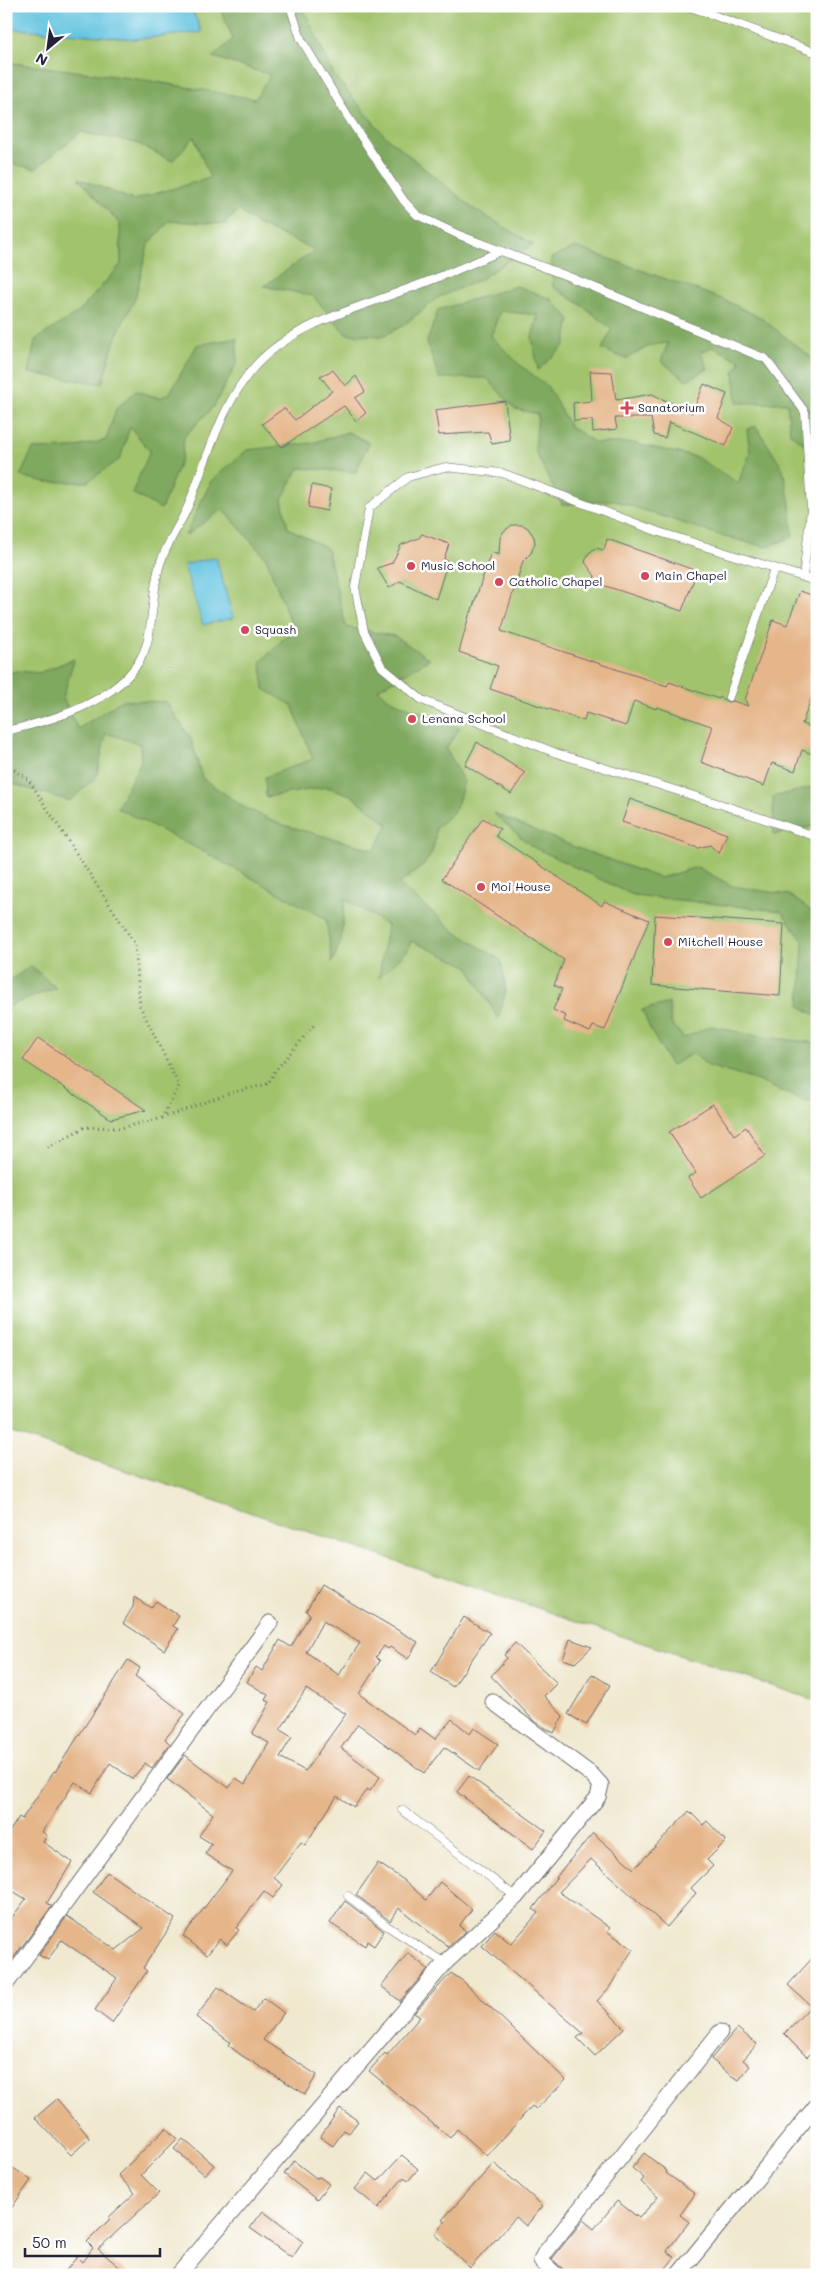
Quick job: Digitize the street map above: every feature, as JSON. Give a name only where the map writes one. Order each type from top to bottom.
[{"type":"street","points":[[6,1984],[270,1622]]},
{"type":"street","points":[[178,2275],[445,1963],[516,1897],[598,1797],[601,1785],[592,1775],[494,1702]]},
{"type":"street","points":[[556,2275],[542,2261],[544,2254],[720,2032]]},
{"type":"street","points":[[678,2275],[817,2105]]},
{"type":"lane","points":[[290,6],[301,39],[348,117],[404,201],[418,215],[459,235],[567,276],[766,359],[805,412],[814,510],[803,577]]},
{"type":"lane","points":[[688,6],[817,53]]},
{"type":"lane","points":[[6,731],[45,723],[86,706],[128,677],[146,645],[160,562],[188,505],[209,450],[237,392],[256,365],[278,345],[302,331],[439,278],[501,251]]},
{"type":"lane","points":[[817,582],[658,532],[502,473],[445,467],[408,477],[369,508],[355,587],[364,631],[382,667],[422,700],[556,753],[720,804],[817,837]]},
{"type":"lane","points":[[729,697],[774,569]]},
{"type":"lane","points":[[402,1810],[516,1897]]},
{"type":"lane","points":[[348,1896],[387,1926],[445,1963]]},
{"type":"path","points":[[6,764],[28,779],[135,944],[140,1006],[179,1086],[162,1118]]},
{"type":"path","points":[[48,1147],[85,1128],[120,1128],[162,1118],[230,1093],[268,1084],[275,1070],[315,1024]]},
{"type":"green space","name":"Lenana School","points":[[190,6],[817,6],[817,1701],[6,1431],[6,28],[136,39],[202,32]]},
{"type":"green space","points":[[219,6],[302,6],[334,75],[385,136],[474,209],[533,244],[479,280],[437,298],[404,325],[383,336],[346,334],[313,296],[264,286],[315,250],[255,223],[239,210],[225,224],[169,221],[148,245],[135,299],[116,336],[102,384],[29,373],[35,340],[79,312],[121,264],[120,224],[78,178],[133,200],[210,178],[194,137],[172,161],[137,143],[81,132],[35,169],[6,162],[6,62],[145,80],[255,99],[270,75],[213,57],[233,39]]},
{"type":"green space","points":[[576,247],[722,299],[761,318],[817,362],[817,454],[790,433],[787,403],[737,403],[734,372],[741,361],[712,347],[701,352],[708,369],[686,380],[661,361],[668,343],[651,345],[626,359],[602,349],[612,329],[586,308],[553,287],[551,258]]},
{"type":"green space","points":[[517,286],[551,299],[570,319],[565,345],[538,370],[532,337],[538,315],[500,311],[491,336],[520,365],[548,387],[570,427],[596,443],[633,443],[696,457],[738,483],[750,453],[747,429],[756,426],[783,469],[790,504],[793,537],[766,547],[716,534],[613,500],[562,505],[535,451],[538,414],[515,409],[487,378],[439,378],[427,342],[438,310]]},
{"type":"green space","points":[[237,338],[237,363],[214,406],[184,437],[182,457],[161,509],[132,493],[150,451],[130,427],[120,459],[87,482],[46,482],[20,476],[33,449],[73,448],[106,440],[116,409],[136,391],[160,398],[170,393],[197,345]]},
{"type":"green space","points":[[348,432],[369,443],[356,472],[299,468],[282,499],[288,528],[327,548],[346,627],[394,636],[430,659],[378,689],[390,700],[460,728],[446,748],[464,782],[456,809],[436,828],[433,848],[426,861],[399,884],[457,933],[501,960],[506,991],[498,1019],[468,966],[411,941],[408,950],[379,978],[387,925],[345,899],[341,941],[332,963],[326,919],[206,853],[117,808],[141,761],[140,744],[106,733],[97,776],[70,801],[6,782],[6,673],[18,671],[39,673],[74,659],[63,698],[78,729],[122,700],[166,702],[191,739],[202,778],[245,808],[283,825],[375,850],[388,824],[351,795],[327,787],[266,797],[265,777],[313,759],[292,705],[264,689],[261,662],[293,629],[266,558],[223,509],[185,536],[211,481],[247,450],[312,443]]},
{"type":"green space","points":[[817,786],[817,825],[774,835],[773,797]]},
{"type":"green space","points":[[493,813],[577,848],[660,878],[697,867],[732,886],[789,895],[817,915],[817,1016],[800,1006],[803,941],[781,911],[633,895],[531,846]]},
{"type":"green space","points":[[31,966],[56,988],[11,1005],[6,1014],[6,983]]},
{"type":"green space","points":[[669,1003],[671,1023],[684,1038],[711,1026],[757,1036],[817,1043],[817,1100],[804,1101],[755,1080],[708,1066],[693,1053],[671,1066],[651,1031],[642,1010]]},
{"type":"water","points":[[6,6],[190,6],[202,32],[136,39],[6,28]]},
{"type":"water","points":[[216,557],[233,618],[203,625],[184,565]]},
{"type":"building","points":[[333,370],[345,386],[356,376],[365,392],[355,398],[366,413],[356,421],[344,406],[282,447],[262,424],[284,408],[295,420],[332,391],[320,376]]},
{"type":"building","name":"Sanatorium","points":[[590,371],[612,372],[616,400],[652,394],[692,413],[704,384],[727,394],[718,418],[733,427],[726,446],[669,422],[665,438],[654,435],[651,418],[615,418],[617,429],[593,432],[592,420],[574,421],[573,403],[592,401]]},
{"type":"building","points":[[505,401],[510,441],[492,444],[488,432],[439,435],[435,410]]},
{"type":"building","points":[[312,485],[331,489],[327,511],[308,507]]},
{"type":"building","points":[[512,525],[523,525],[528,528],[534,537],[535,543],[531,553],[523,561],[501,631],[667,686],[669,682],[719,699],[720,697],[728,702],[733,701],[748,706],[745,700],[773,620],[787,625],[800,591],[817,597],[817,682],[802,724],[817,729],[817,756],[802,750],[795,771],[772,763],[764,786],[701,762],[712,729],[711,726],[634,701],[626,726],[586,713],[584,721],[490,689],[498,666],[459,652],[470,612],[491,552],[499,555],[500,538],[503,532]]},
{"type":"building","name":"Music School","points":[[422,534],[449,544],[444,559],[448,561],[436,599],[400,581],[389,588],[377,568],[392,563],[401,545],[419,538]]},
{"type":"building","name":"Main Chapel","points":[[607,539],[697,571],[682,611],[593,582],[595,576],[585,562],[588,554],[595,548],[604,550]]},
{"type":"building","points":[[477,742],[525,773],[511,794],[465,765]]},
{"type":"building","points":[[630,799],[727,834],[719,854],[710,845],[698,848],[622,822]]},
{"type":"building","points":[[483,818],[500,829],[496,836],[602,906],[604,901],[649,920],[605,1030],[593,1026],[590,1032],[564,1021],[566,1016],[553,1010],[562,989],[554,985],[564,960],[442,879]]},
{"type":"building","name":"Mitchell House","points":[[655,915],[784,924],[780,996],[652,985]]},
{"type":"building","points":[[38,1038],[146,1110],[111,1119],[23,1060]]},
{"type":"building","points":[[713,1104],[734,1135],[746,1127],[765,1156],[701,1198],[688,1178],[696,1173],[669,1132]]},
{"type":"building","points":[[321,1585],[418,1642],[408,1659],[390,1647],[388,1649],[384,1646],[376,1657],[380,1661],[359,1694],[415,1735],[420,1728],[435,1739],[452,1719],[470,1734],[474,1728],[498,1744],[479,1771],[444,1747],[424,1773],[358,1724],[341,1748],[380,1777],[370,1791],[367,1789],[354,1807],[337,1796],[305,1845],[301,1842],[274,1878],[283,1885],[273,1898],[264,1891],[236,1928],[239,1930],[227,1945],[220,1939],[207,1955],[183,1936],[232,1871],[205,1854],[212,1844],[199,1836],[213,1814],[167,1779],[185,1755],[229,1788],[236,1778],[245,1784],[269,1743],[252,1734],[270,1702],[265,1700],[268,1695],[247,1682],[256,1667],[262,1671],[280,1640],[291,1647],[310,1614],[306,1611]],"holes":[[[323,1621],[360,1643],[339,1675],[306,1652]],[[306,1689],[346,1714],[305,1771],[280,1757],[292,1737],[280,1730]]]},
{"type":"building","points":[[134,1597],[151,1608],[156,1601],[179,1616],[173,1626],[178,1629],[164,1650],[123,1623],[133,1607]]},
{"type":"building","points":[[464,1617],[490,1633],[453,1687],[431,1672]]},
{"type":"building","points":[[570,1639],[592,1647],[575,1663],[563,1659]]},
{"type":"building","points":[[515,1643],[557,1683],[544,1696],[563,1716],[554,1733],[534,1721],[491,1676],[507,1658],[504,1655]]},
{"type":"building","points":[[128,1660],[140,1668],[135,1676],[185,1714],[165,1739],[170,1744],[152,1768],[145,1763],[132,1779],[110,1763],[92,1793],[75,1782],[42,1832],[47,1835],[43,1842],[72,1862],[47,1903],[52,1906],[6,1968],[6,1925],[26,1899],[6,1887],[6,1837],[19,1817],[22,1819],[55,1772]]},
{"type":"building","points":[[592,1674],[610,1685],[586,1725],[568,1714]]},
{"type":"building","points":[[469,1776],[546,1831],[533,1849],[457,1792]]},
{"type":"building","points":[[689,1811],[703,1825],[707,1821],[726,1841],[707,1860],[713,1866],[691,1888],[696,1893],[667,1927],[591,1859],[559,1892],[610,1928],[607,1931],[633,1949],[609,1988],[597,2001],[624,2028],[595,2056],[577,2038],[583,2033],[482,1946],[495,1930],[511,1944],[538,1913],[533,1909],[564,1867],[593,1833],[634,1869]]},
{"type":"building","points":[[378,1863],[404,1880],[426,1900],[440,1882],[472,1909],[459,1926],[466,1931],[448,1947],[399,1908],[390,1921],[356,1895]]},
{"type":"building","points":[[107,1872],[175,1919],[143,1968],[147,1971],[112,2023],[95,2010],[117,1978],[61,1940],[48,1960],[39,1955],[67,1916],[116,1950],[144,1928],[93,1892]]},
{"type":"building","points":[[345,1901],[384,1931],[374,1946],[367,1941],[365,1946],[330,1923]]},
{"type":"building","points":[[408,1953],[428,1969],[400,2001],[381,1986]]},
{"type":"building","points":[[817,1953],[817,2047],[807,2057],[784,2034],[811,2006],[788,1985]]},
{"type":"building","points":[[451,1973],[463,1981],[566,2080],[536,2109],[532,2106],[487,2156],[457,2129],[450,2138],[369,2071],[385,2053],[387,2055],[420,2017],[414,2013]]},
{"type":"building","points":[[218,1987],[253,2012],[264,1998],[284,2013],[263,2040],[317,2075],[305,2094],[241,2055],[228,2045],[230,2042],[196,2017]]},
{"type":"building","points":[[737,2028],[757,2044],[743,2060],[750,2066],[739,2080],[711,2059]]},
{"type":"building","points":[[57,2099],[90,2138],[71,2155],[35,2118]]},
{"type":"building","points":[[340,2108],[358,2121],[349,2133],[344,2130],[333,2146],[320,2137]]},
{"type":"building","points":[[166,2128],[177,2139],[141,2175],[159,2193],[98,2249],[129,2275],[62,2275],[77,2257],[82,2262],[93,2248],[87,2242],[110,2219],[108,2218],[135,2193],[118,2175]]},
{"type":"building","points":[[183,2139],[214,2165],[205,2175],[174,2149]]},
{"type":"building","points":[[644,2153],[667,2171],[666,2173],[695,2194],[680,2215],[689,2222],[667,2251],[675,2257],[660,2275],[565,2275],[563,2269],[552,2259],[583,2220],[594,2229],[617,2201],[639,2218],[658,2197],[641,2182],[644,2178],[632,2168]]},
{"type":"building","points":[[402,2155],[418,2169],[408,2181],[404,2177],[378,2208],[355,2189],[368,2173],[378,2181]]},
{"type":"building","points":[[294,2161],[316,2178],[320,2177],[329,2184],[317,2200],[284,2174]]},
{"type":"building","points":[[6,2163],[31,2180],[6,2216]]},
{"type":"building","points":[[494,2163],[543,2206],[526,2226],[516,2217],[470,2268],[435,2234],[445,2222],[442,2220]]},
{"type":"building","points":[[263,2211],[303,2242],[292,2258],[250,2228]]},
{"type":"place","name":"Sanatorium","points":[[627,408]]},
{"type":"place","name":"Music School","points":[[411,566]]},
{"type":"place","name":"Main Chapel","points":[[645,576]]},
{"type":"place","name":"Catholic Chapel","points":[[499,582]]},
{"type":"place","name":"Squash","points":[[245,630]]},
{"type":"place","name":"Lenana School","points":[[412,719]]},
{"type":"place","name":"Moi House","points":[[481,887]]},
{"type":"place","name":"Mitchell House","points":[[668,942]]}]
